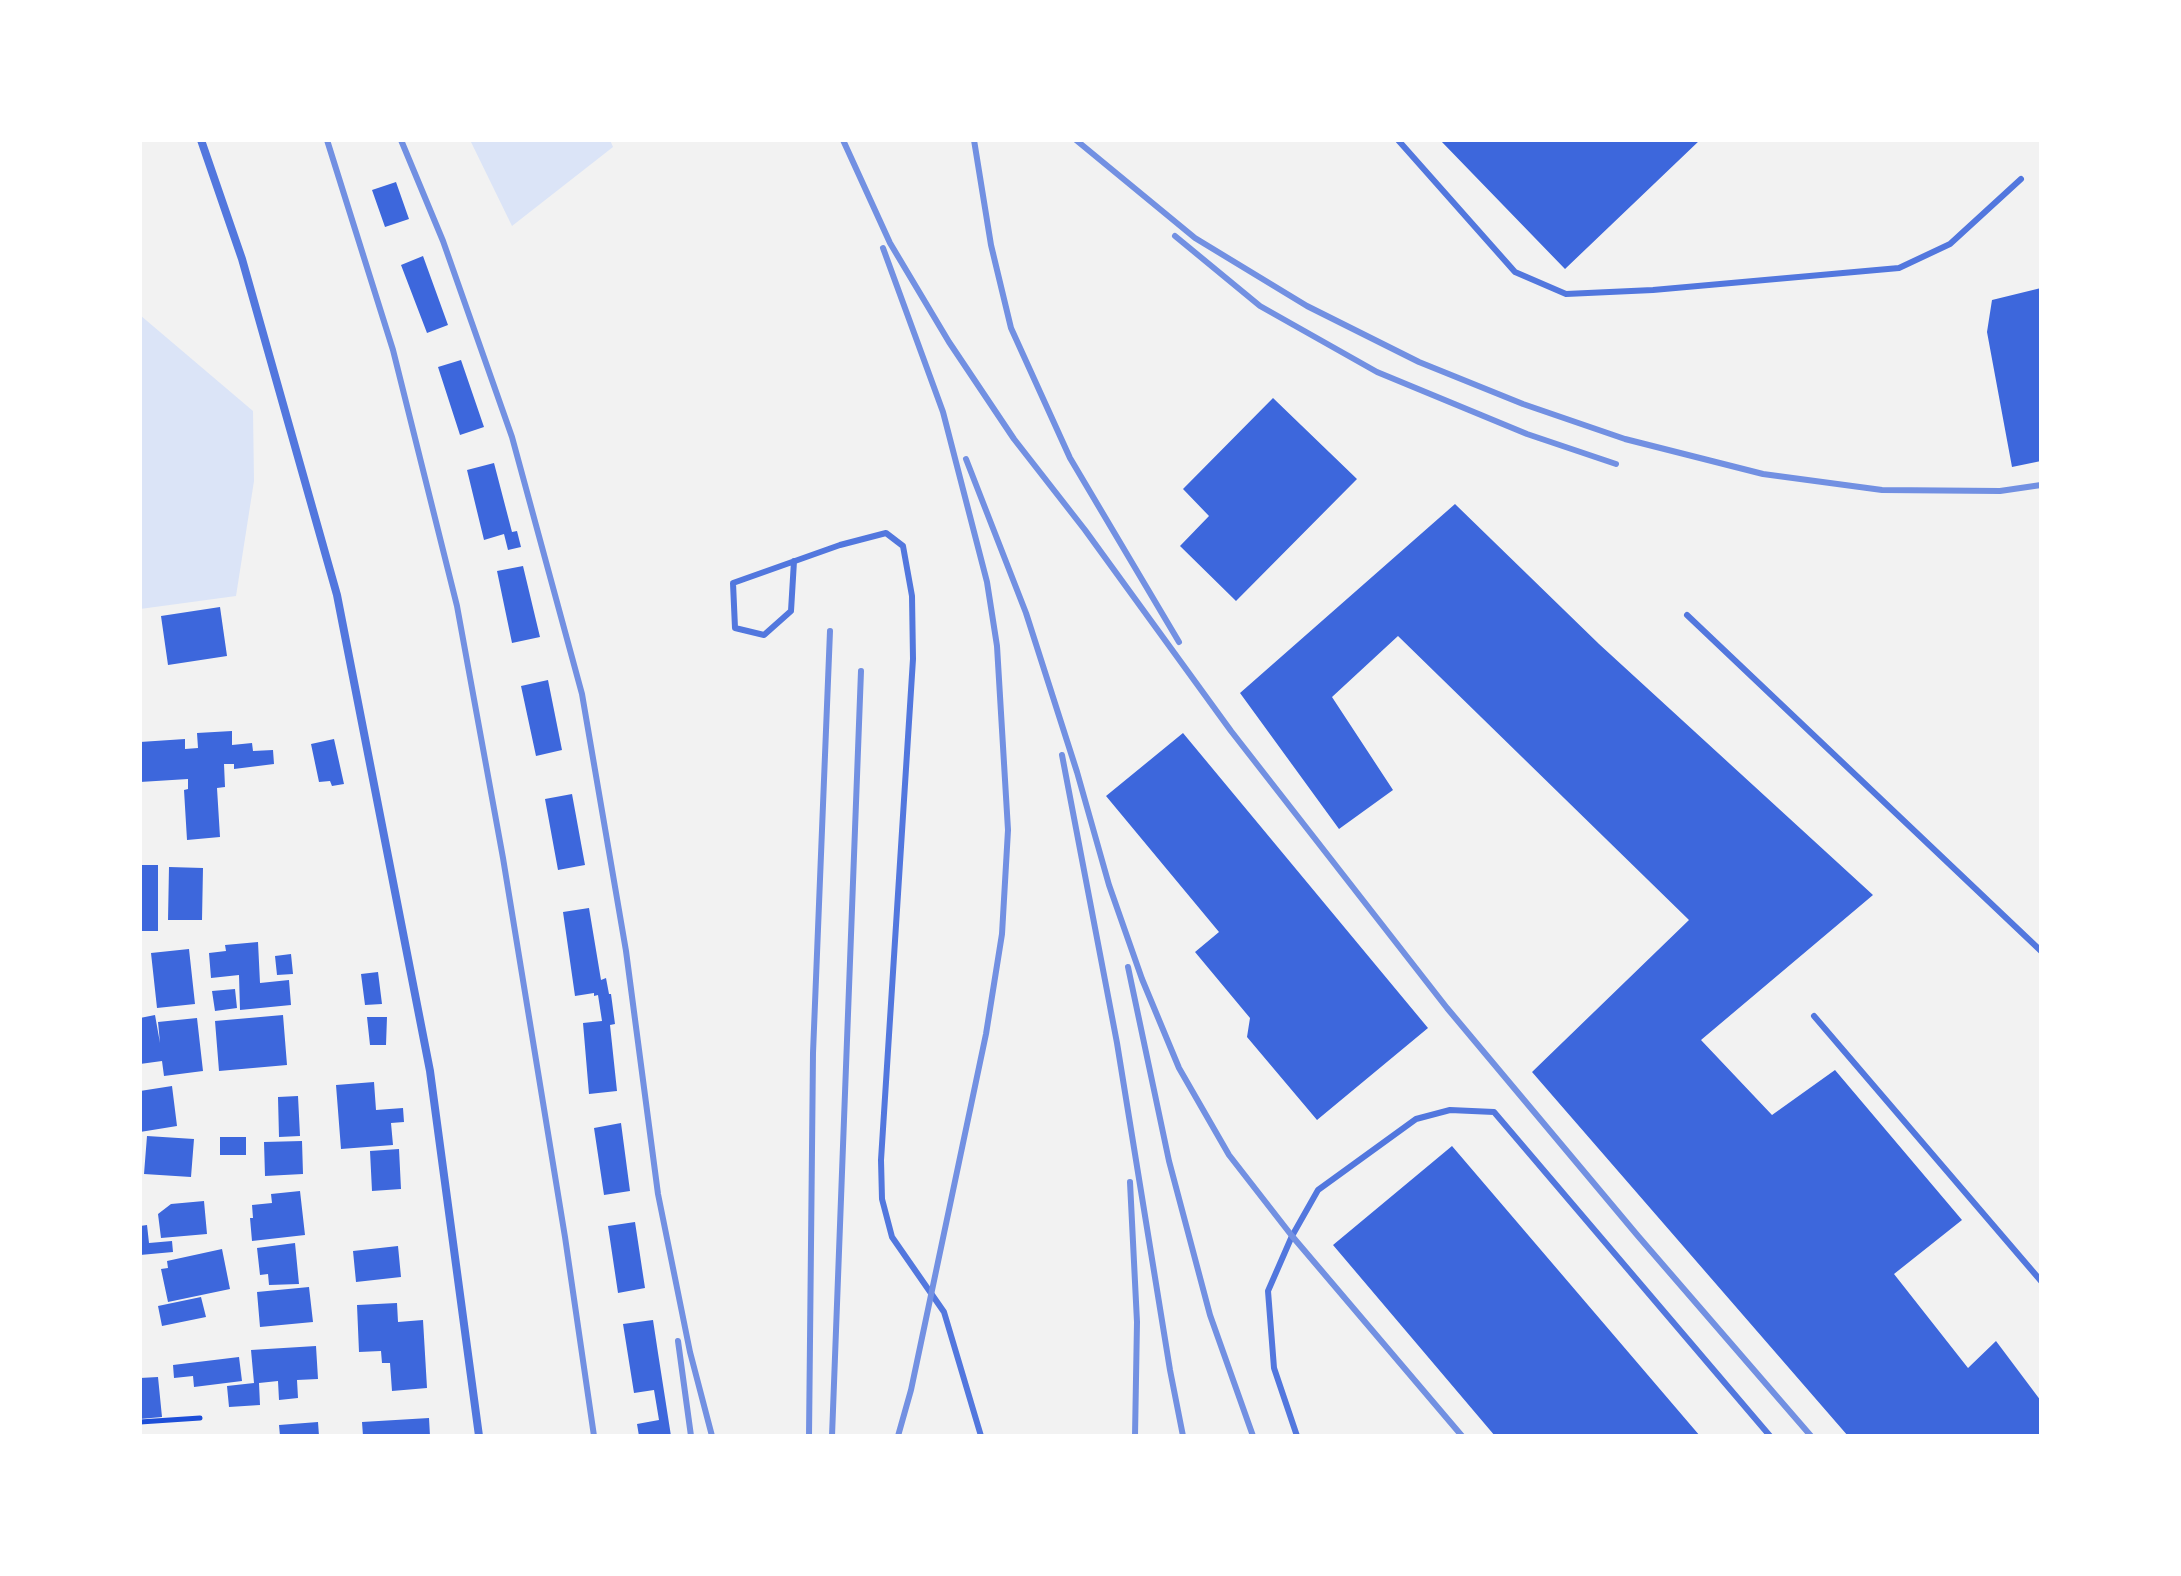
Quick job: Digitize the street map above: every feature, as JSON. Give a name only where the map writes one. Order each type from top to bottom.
[{"type":"street","points":[[201,140],[242,259],[337,595],[430,1071],[479,1436]]},
{"type":"lane","points":[[1398,140],[1515,272],[1566,294],[1653,290],[1899,268],[1950,244],[2021,179]]},
{"type":"lane","points":[[794,561],[791,611],[764,635],[735,628],[733,583],[794,561],[840,545],[886,533],[903,546],[912,596],[913,659],[881,1160],[882,1199],[892,1237],[944,1312],[981,1436]]},
{"type":"lane","points":[[1687,615],[2041,951]]},
{"type":"lane","points":[[1814,1016],[2041,1281]]},
{"type":"lane","points":[[1297,1436],[1274,1368],[1268,1291],[1292,1236],[1318,1190],[1416,1119],[1450,1110],[1494,1112],[1770,1436]]},
{"type":"path","points":[[140,1422],[200,1418]]},
{"type":"shaded area","points":[[470,140],[610,140],[613,147],[512,226]]},
{"type":"shaded area","points":[[140,315],[253,411],[254,481],[236,596],[140,609]]},
{"type":"building","points":[[1440,140],[1700,140],[1565,269]]},
{"type":"building","points":[[396,182],[409,219],[385,227],[372,190]]},
{"type":"building","points":[[423,256],[448,325],[427,333],[401,265]]},
{"type":"building","points":[[2041,288],[2041,461],[2012,467],[1987,332],[1992,300]]},
{"type":"building","points":[[461,360],[484,427],[460,435],[438,367]]},
{"type":"building","points":[[1273,398],[1357,479],[1236,601],[1180,546],[1209,516],[1183,489]]},
{"type":"building","points":[[494,463],[512,532],[517,531],[521,547],[508,550],[504,534],[484,540],[467,470]]},
{"type":"building","points":[[1455,504],[1599,644],[1873,895],[1701,1040],[1772,1115],[1835,1070],[1962,1220],[1894,1274],[1968,1368],[1996,1341],[2041,1401],[2041,1436],[1848,1436],[1532,1072],[1689,920],[1398,636],[1332,697],[1393,790],[1339,829],[1240,693]]},
{"type":"building","points":[[523,566],[540,637],[512,643],[497,571]]},
{"type":"building","points":[[220,607],[227,656],[168,665],[161,616]]},
{"type":"building","points":[[548,680],[562,750],[536,756],[521,686]]},
{"type":"building","points":[[232,731],[232,745],[252,743],[253,751],[273,750],[274,764],[234,769],[234,764],[224,764],[225,787],[217,788],[220,837],[187,840],[184,790],[188,789],[188,779],[140,782],[140,742],[185,739],[185,749],[198,748],[197,733]]},
{"type":"building","points":[[1183,733],[1428,1028],[1317,1120],[1247,1037],[1250,1018],[1195,952],[1219,932],[1106,796]]},
{"type":"building","points":[[334,739],[344,784],[332,786],[330,781],[319,782],[311,744]]},
{"type":"building","points":[[572,794],[585,865],[558,870],[545,799]]},
{"type":"building","points":[[140,865],[158,865],[158,931],[140,931]]},
{"type":"building","points":[[169,867],[203,868],[202,920],[168,920]]},
{"type":"building","points":[[589,908],[601,980],[606,978],[611,994],[615,1024],[610,1025],[617,1091],[589,1094],[583,1023],[602,1021],[598,995],[575,996],[563,912]]},
{"type":"building","points":[[258,942],[260,983],[289,980],[291,1005],[240,1010],[239,975],[211,978],[209,953],[226,951],[225,945]]},
{"type":"building","points":[[189,949],[195,1004],[157,1008],[151,953]]},
{"type":"building","points":[[291,954],[293,974],[277,975],[275,956]]},
{"type":"building","points":[[378,972],[382,1004],[365,1005],[361,974]]},
{"type":"building","points":[[235,989],[237,1008],[215,1011],[212,991]]},
{"type":"building","points":[[155,1015],[160,1043],[158,1022],[197,1018],[203,1071],[164,1076],[162,1061],[140,1064],[140,1018]]},
{"type":"building","points":[[283,1015],[287,1065],[219,1071],[215,1021]]},
{"type":"building","points":[[367,1017],[387,1017],[386,1045],[370,1045]]},
{"type":"building","points":[[374,1082],[376,1110],[403,1108],[404,1122],[391,1123],[393,1145],[341,1149],[336,1085]]},
{"type":"building","points":[[172,1086],[177,1126],[140,1132],[140,1091]]},
{"type":"building","points":[[298,1096],[300,1136],[279,1137],[278,1097]]},
{"type":"building","points":[[621,1123],[630,1191],[604,1195],[594,1128]]},
{"type":"building","points":[[147,1136],[194,1139],[191,1177],[144,1174]]},
{"type":"building","points":[[220,1137],[246,1137],[246,1155],[220,1155]]},
{"type":"building","points":[[302,1141],[303,1174],[265,1176],[264,1142]]},
{"type":"building","points":[[1452,1146],[1700,1436],[1495,1436],[1333,1245]]},
{"type":"building","points":[[399,1149],[401,1189],[372,1191],[370,1151]]},
{"type":"building","points":[[300,1191],[305,1235],[252,1241],[252,1205],[272,1203],[271,1194]]},
{"type":"building","points":[[204,1201],[207,1234],[161,1238],[158,1214],[171,1204]]},
{"type":"building","points":[[635,1222],[645,1288],[618,1293],[608,1226]]},
{"type":"building","points":[[147,1225],[149,1243],[172,1241],[173,1252],[140,1255],[140,1226]]},
{"type":"building","points":[[295,1243],[299,1284],[269,1285],[268,1274],[260,1275],[257,1248]]},
{"type":"building","points":[[398,1246],[401,1277],[356,1282],[353,1251]]},
{"type":"building","points":[[222,1249],[230,1289],[168,1302],[161,1269],[168,1268],[167,1261]]},
{"type":"building","points":[[309,1287],[313,1322],[260,1327],[257,1292]]},
{"type":"building","points":[[201,1297],[206,1317],[162,1326],[158,1306]]},
{"type":"building","points":[[397,1303],[398,1322],[423,1320],[427,1388],[392,1391],[390,1363],[382,1363],[381,1351],[359,1352],[357,1305]]},
{"type":"building","points":[[653,1320],[671,1436],[639,1436],[637,1424],[659,1420],[654,1390],[634,1393],[623,1324]]},
{"type":"building","points":[[316,1346],[318,1379],[297,1380],[298,1398],[279,1400],[278,1381],[259,1383],[260,1405],[229,1407],[227,1386],[254,1383],[251,1350]]},
{"type":"building","points":[[239,1357],[242,1381],[194,1387],[193,1376],[174,1378],[173,1365]]},
{"type":"building","points":[[158,1377],[162,1417],[140,1419],[140,1378]]},
{"type":"building","points":[[429,1418],[430,1436],[363,1436],[362,1422]]},
{"type":"building","points":[[318,1422],[319,1436],[280,1436],[279,1425]]},
{"type":"railway","points":[[327,140],[393,350],[457,606],[503,858],[594,1436]]},
{"type":"railway","points":[[401,140],[443,241],[512,437],[582,694],[626,951],[658,1194],[690,1352],[712,1436]]},
{"type":"railway","points":[[843,140],[890,243],[949,342],[1014,439],[1085,530],[1231,731],[1447,1008],[1811,1436]]},
{"type":"railway","points":[[974,140],[991,245],[1011,328],[1070,458],[1179,642]]},
{"type":"railway","points":[[1076,140],[1195,238],[1307,306],[1419,362],[1523,404],[1625,439],[1763,474],[1882,490],[2000,491],[2041,485]]},
{"type":"railway","points":[[1175,236],[1260,306],[1377,372],[1527,434],[1616,464]]},
{"type":"railway","points":[[883,248],[943,412],[987,582],[997,646],[1008,830],[1002,934],[986,1034],[911,1390],[898,1436]]},
{"type":"railway","points":[[966,459],[1026,613],[1109,885],[1142,979],[1179,1068],[1229,1155],[1292,1236],[1462,1436]]},
{"type":"railway","points":[[809,1436],[813,1053],[830,631]]},
{"type":"railway","points":[[832,1436],[861,671]]},
{"type":"railway","points":[[1062,755],[1117,1043],[1183,1436]]},
{"type":"railway","points":[[1128,967],[1169,1161],[1210,1315],[1253,1436]]},
{"type":"railway","points":[[1130,1182],[1137,1322],[1135,1436]]},
{"type":"railway","points":[[678,1341],[691,1436]]}]
